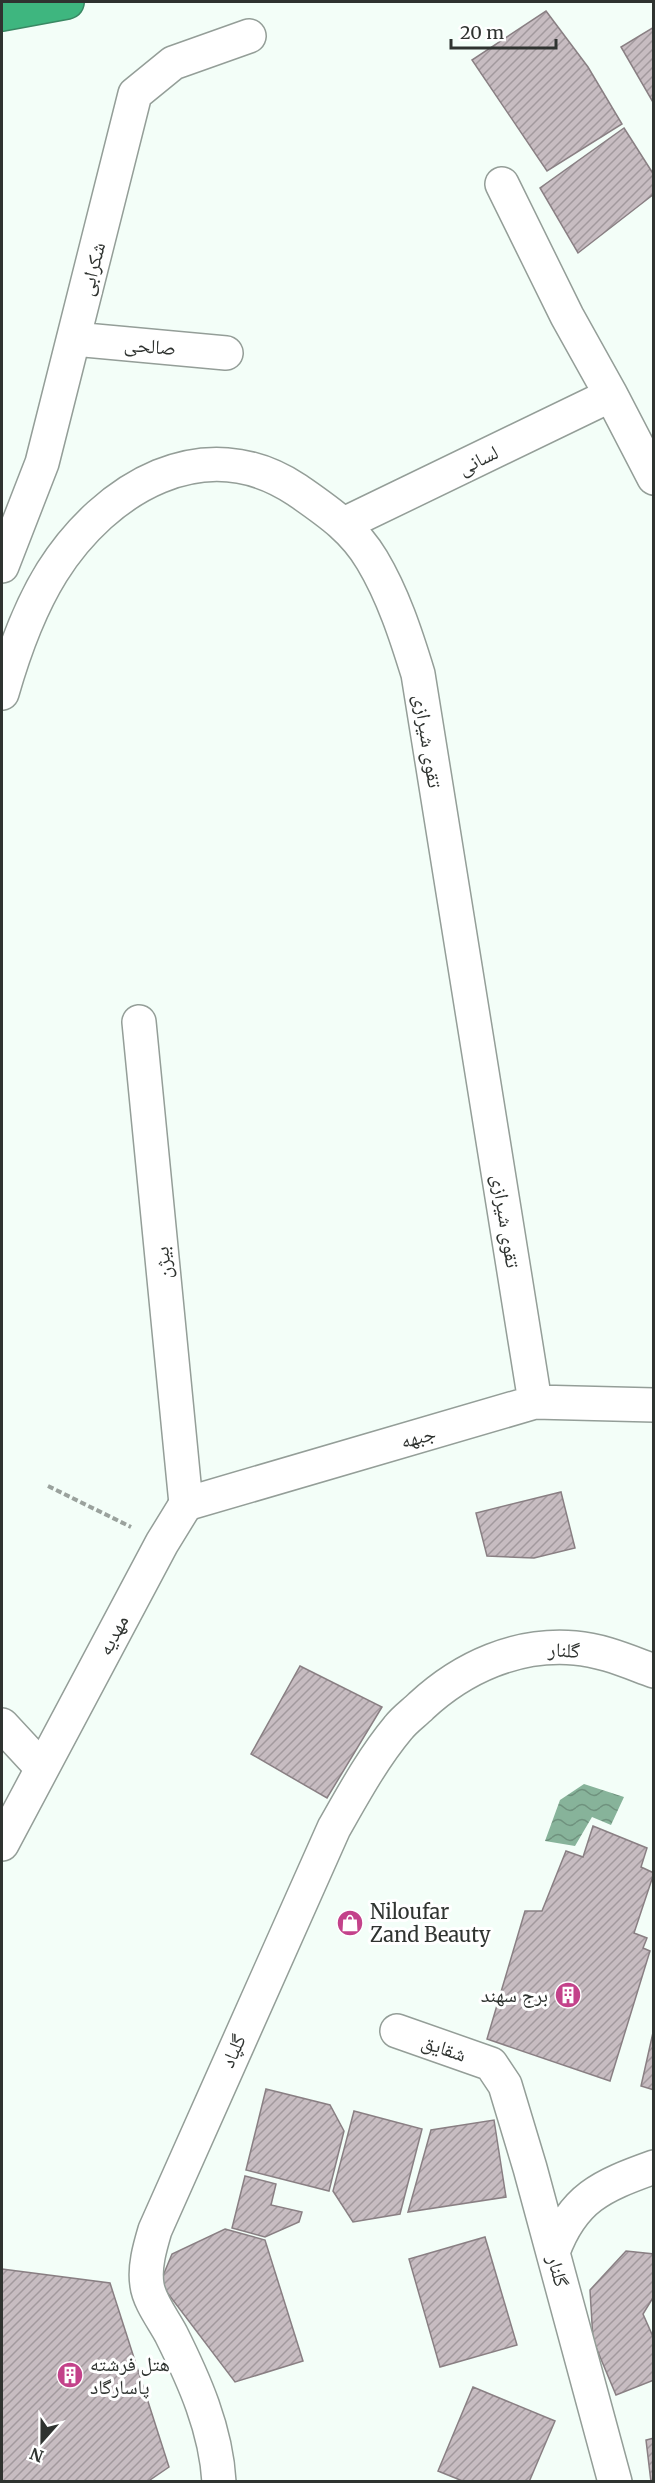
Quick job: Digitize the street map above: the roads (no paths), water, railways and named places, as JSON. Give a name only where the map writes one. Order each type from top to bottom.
[{"type":"highway","points":[[2,14],[67,2]]},
{"type":"street","name":"شکرابی","points":[[2,566],[42,463],[135,94],[173,63],[249,36]]},
{"type":"street","points":[[502,184],[567,316],[654,477]]},
{"type":"street","name":"صالحی","points":[[74,339],[226,353]]},
{"type":"street","name":"لسانی","points":[[345,524],[611,395]]},
{"type":"street","name":"تقوی شیرازی","points":[[8,645],[52,573],[86,529],[123,495],[174,471],[198,466],[228,464],[276,476],[345,524],[372,559],[407,639],[418,674],[535,1402]]},
{"type":"street","points":[[2,693],[8,645]]},
{"type":"street","name":"بیژن","points":[[139,1022],[186,1504]]},
{"type":"street","name":"جبهه","points":[[186,1504],[535,1402],[654,1405]]},
{"type":"street","name":"مهدیه","points":[[2,1844],[162,1543],[186,1504]]},
{"type":"street","name":"گلنار","points":[[475,1667],[507,1654],[541,1648],[576,1648],[613,1656],[654,1671]]},
{"type":"street","name":"گلپاد","points":[[219,2481],[214,2437],[184,2361],[147,2286],[149,2252],[154,2230],[334,1828],[354,1792],[399,1726],[450,1681],[475,1667]]},
{"type":"street","points":[[2,1725],[41,1767]]},
{"type":"street","name":"شقایق","points":[[397,2031],[491,2064]]},
{"type":"street","name":"گلنار","points":[[491,2064],[505,2085],[615,2481]]},
{"type":"street","points":[[553,2252],[562,2228],[576,2207],[598,2191],[654,2167]]},
{"type":"water","points":[[584,1784],[624,1797],[611,1825],[592,1817],[575,1846],[545,1841],[560,1800]]},
{"type":"place","name":"Niloufar Zand Beauty","points":[[350,1923]]},
{"type":"place","name":"برج سهند","points":[[568,1995]]},
{"type":"place","name":"هتل فرشته پاسارگاد","points":[[70,2375]]}]
